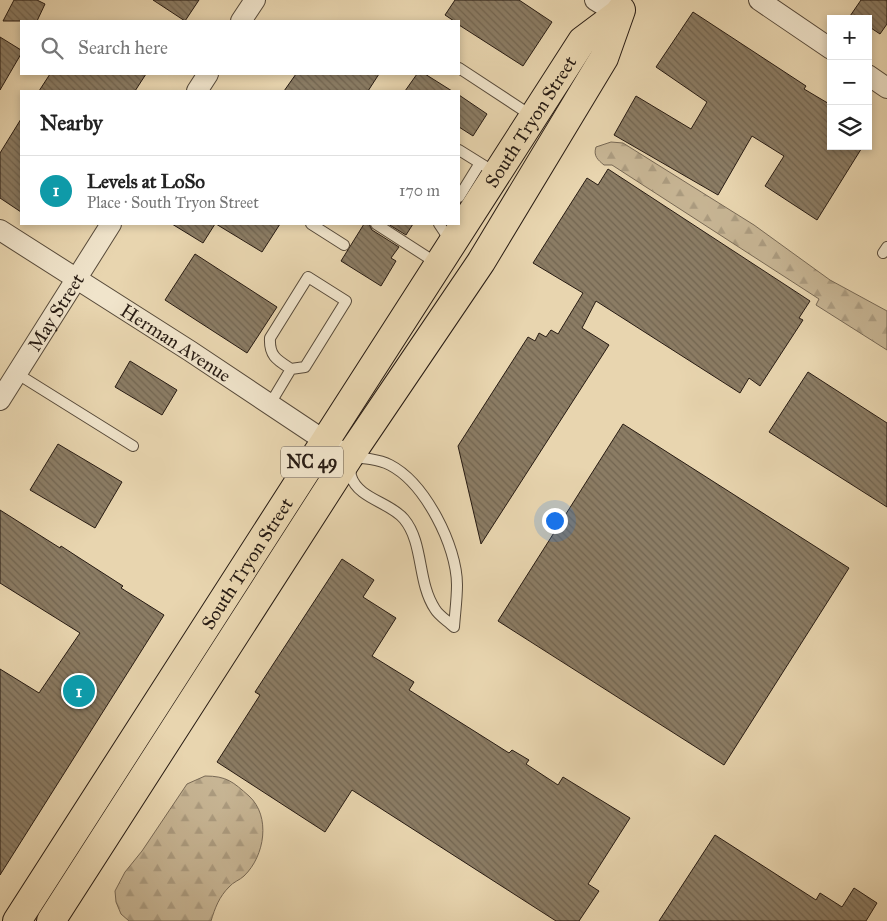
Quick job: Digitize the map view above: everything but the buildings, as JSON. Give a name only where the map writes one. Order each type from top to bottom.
[{"type":"main road","name":"South Tryon Street","points":[[460,216],[488,168],[533,117],[582,41],[622,7]]},
{"type":"main road","name":"South Tryon Street","points":[[51,921],[349,457],[481,262],[604,58],[622,7]]},
{"type":"main road","name":"South Tryon Street","points":[[17,921],[325,441],[455,225]]},
{"type":"street","points":[[243,20],[255,0]]},
{"type":"street","points":[[595,0],[622,7]]},
{"type":"street","points":[[759,0],[827,46]]},
{"type":"street","points":[[198,90],[207,75]]},
{"type":"street","points":[[872,78],[887,88]]},
{"type":"street","name":"May Street","points":[[0,400],[110,225]]},
{"type":"street","name":"Herman Avenue","points":[[0,230],[349,457]]},
{"type":"lane","points":[[460,69],[533,117]]},
{"type":"lane","points":[[460,151],[488,168],[460,196]]},
{"type":"lane","points":[[313,225],[344,245]]},
{"type":"lane","points":[[379,225],[444,244]]},
{"type":"lane","points":[[270,404],[292,369],[304,367],[346,301],[308,277],[270,338],[269,349],[272,357],[292,369]]},
{"type":"lane","points":[[16,373],[133,446]]},
{"type":"lane","points":[[349,457],[390,465],[408,478],[426,500],[438,520],[451,556],[457,584],[454,627],[435,610],[426,591],[413,536],[404,519],[390,507],[363,492],[352,477],[349,457]]},
{"type":"green space","points":[[611,142],[623,143],[754,225],[830,280],[887,311],[887,350],[816,305],[819,299],[612,165],[604,165],[598,159],[595,150],[596,147]]},
{"type":"green space","points":[[205,776],[219,777],[229,781],[249,796],[256,804],[263,825],[261,847],[257,858],[244,876],[231,885],[223,895],[211,921],[129,921],[121,914],[116,902],[115,891],[125,872],[142,851],[187,784]]},
{"type":"place","name":"Levels at LoSo","points":[[79,691]]}]
